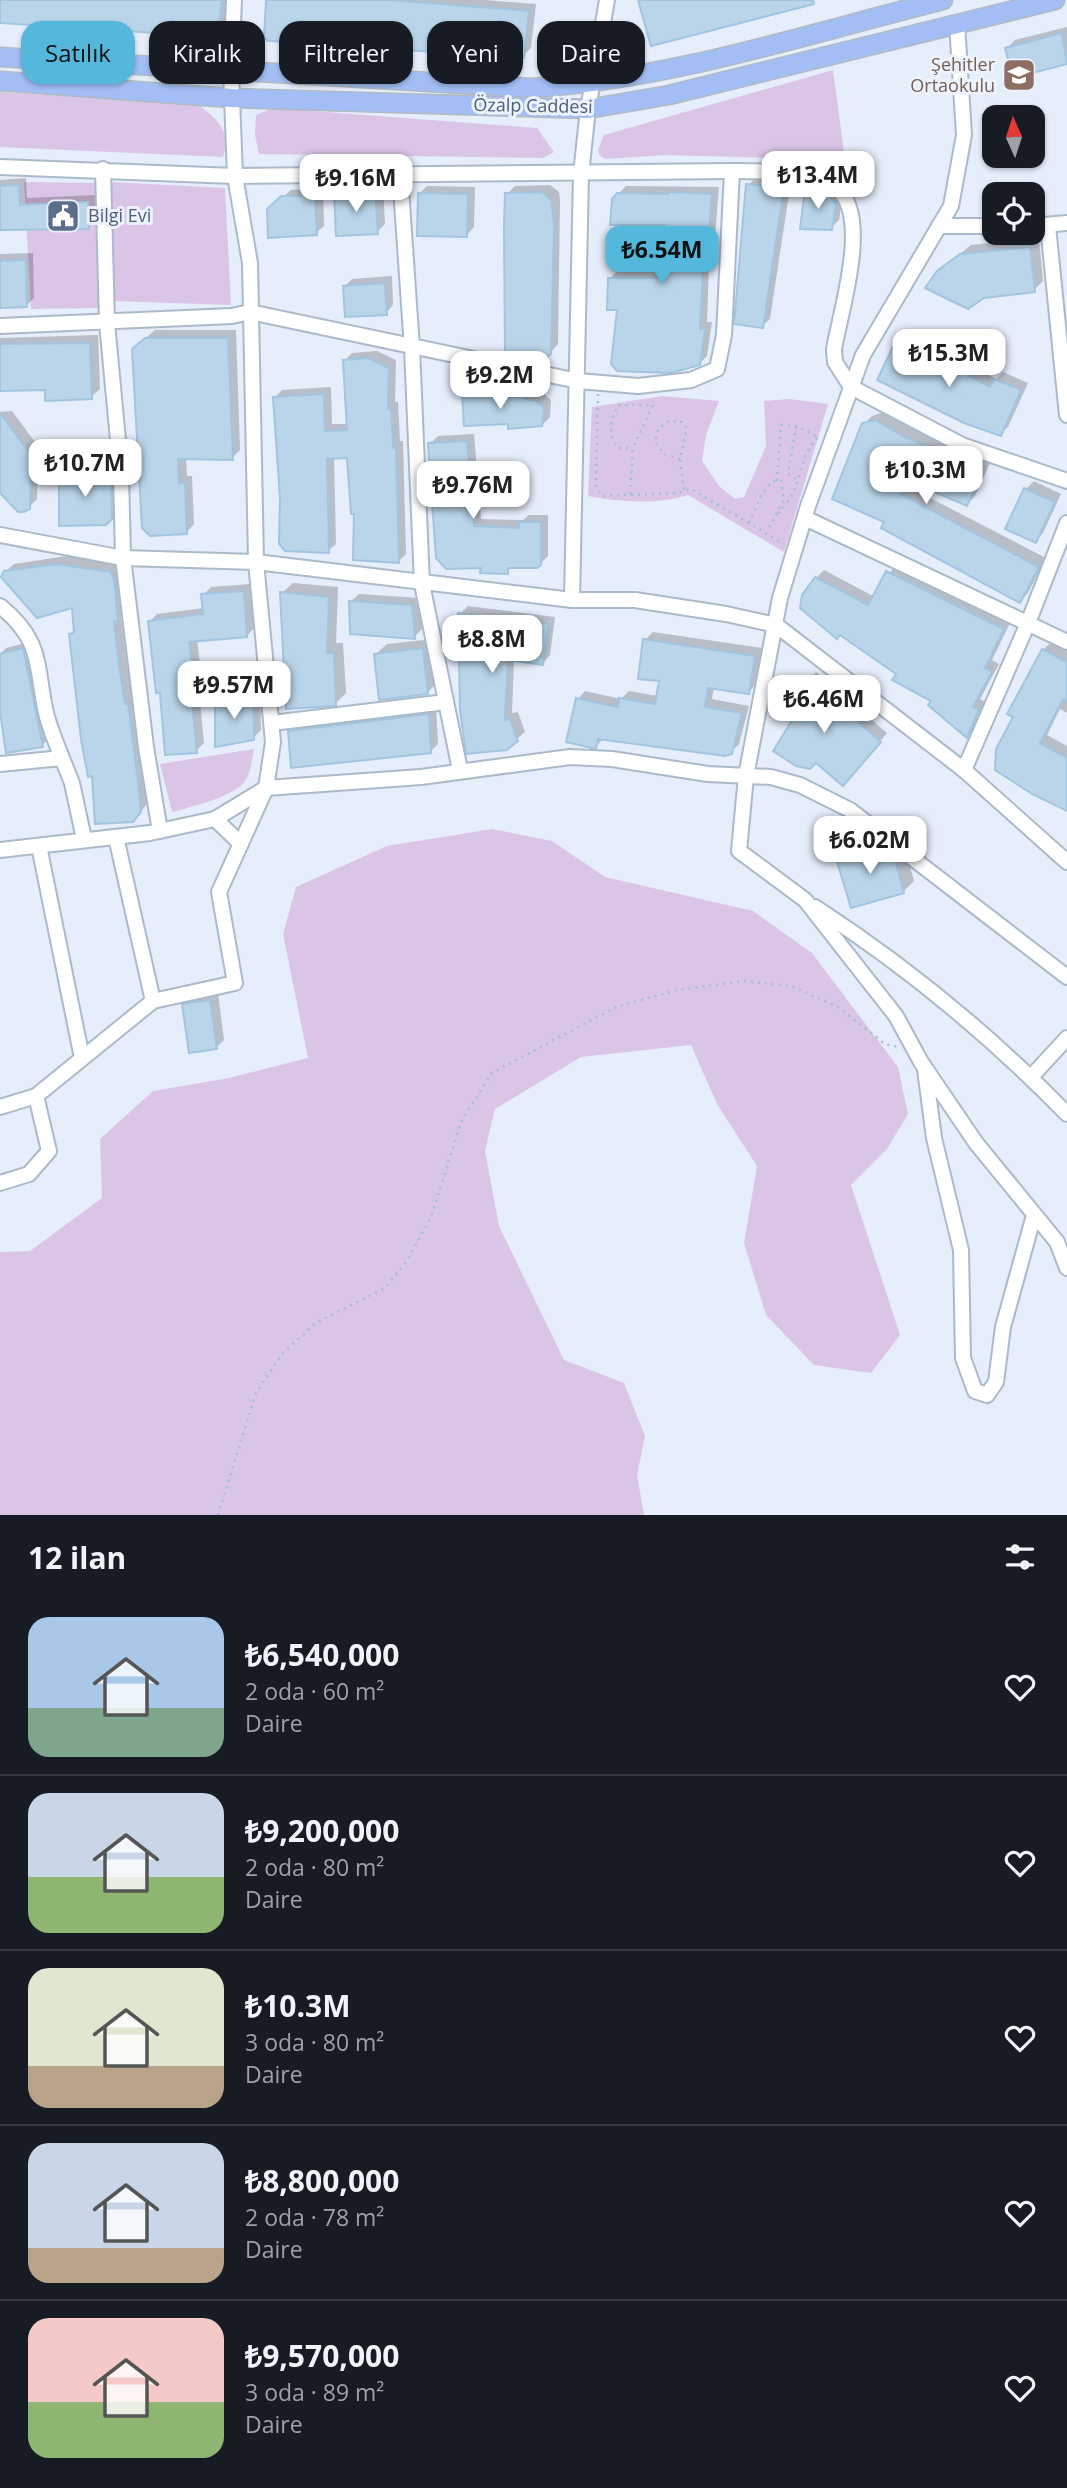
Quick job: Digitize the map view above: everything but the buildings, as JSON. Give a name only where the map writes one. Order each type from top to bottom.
[{"type":"main road","name":"Özalp Caddesi","points":[[645,76],[943,0]]},
{"type":"main road","name":"Özalp Caddesi","points":[[0,81],[232,97],[588,109],[669,95],[1055,0]]},
{"type":"main road","name":"Özalp Caddesi","points":[[0,57],[149,66]]},
{"type":"main road","name":"Özalp Caddesi","points":[[265,73],[532,88],[594,84]]},
{"type":"street","points":[[233,21],[234,0]]},
{"type":"street","points":[[604,21],[607,0]]},
{"type":"street","points":[[957,23],[964,135],[951,206],[863,355],[851,387],[825,440],[805,518],[780,598],[746,776],[739,851],[805,900],[878,948],[1031,1077],[1067,1114]]},
{"type":"street","points":[[0,1107],[36,1096],[153,1001],[236,983],[219,892],[266,788],[273,742],[256,562],[250,263],[235,176],[232,84]]},
{"type":"street","points":[[572,600],[581,174],[588,109],[594,84]]},
{"type":"street","points":[[0,167],[235,176],[581,174],[732,170],[813,177],[836,186],[848,200],[855,225],[834,349],[835,362],[851,387],[962,445],[1067,481]]},
{"type":"street","points":[[103,169],[107,323],[121,472],[122,558],[146,747],[160,831]]},
{"type":"street","points":[[0,326],[232,316],[250,312],[578,381],[638,387],[691,380],[716,369],[724,335],[732,170]]},
{"type":"street","points":[[400,174],[412,348],[422,584],[460,770]]},
{"type":"street","points":[[1045,225],[1067,223]]},
{"type":"street","points":[[939,226],[982,226]]},
{"type":"street","points":[[1043,245],[1067,415]]},
{"type":"street","points":[[805,518],[1067,642]]},
{"type":"street","points":[[964,770],[1028,623],[1067,523]]},
{"type":"street","points":[[0,535],[122,558],[256,562],[572,600],[635,600],[726,614],[776,625],[964,770],[1067,862]]},
{"type":"street","points":[[0,606],[24,629],[34,644],[47,718],[72,783],[84,839]]},
{"type":"street","points":[[272,723],[446,702]]},
{"type":"street","points":[[0,850],[160,831],[215,819],[266,788],[421,776],[570,757],[612,759],[708,774],[771,777],[800,785],[850,810],[1067,977]]},
{"type":"street","points":[[0,764],[62,758]]},
{"type":"street","points":[[215,819],[240,844]]},
{"type":"street","points":[[116,837],[153,1001]]},
{"type":"street","points":[[39,846],[82,1058]]},
{"type":"street","points":[[805,900],[896,1016],[924,1066],[976,1143],[1057,1242],[1067,1268]]},
{"type":"street","points":[[1031,1077],[1067,1038]]},
{"type":"street","points":[[924,1066],[934,1138],[961,1250],[963,1358],[975,1391],[987,1395],[996,1381],[1003,1326],[1034,1215]]},
{"type":"street","points":[[0,1183],[29,1174],[49,1151],[36,1096]]},
{"type":"path","points":[[598,383],[596,485],[601,496],[691,489],[711,498],[795,551]]},
{"type":"path","points":[[630,494],[634,448],[641,425],[653,405],[618,405],[612,418],[611,439],[618,448],[634,448]]},
{"type":"path","points":[[680,459],[664,454],[655,442],[658,430],[666,422],[680,421],[687,428],[680,459],[684,491]]},
{"type":"path","points":[[777,481],[781,425],[796,426],[825,440]]},
{"type":"path","points":[[796,426],[788,474],[800,481]]},
{"type":"path","points":[[775,516],[792,500],[800,481],[807,448],[825,440]]},
{"type":"path","points":[[749,523],[761,494],[773,481],[781,481],[784,500],[766,533]]},
{"type":"path","points":[[218,1515],[256,1393],[281,1355],[316,1323],[385,1288],[407,1261],[430,1217],[461,1122],[492,1073],[616,1007],[677,990],[744,981],[791,986],[838,1007],[886,1044],[915,1049]]},
{"type":"shaded area","points":[[833,70],[845,160],[664,155],[606,159],[600,156],[598,150],[604,135]]},
{"type":"shaded area","points":[[0,92],[198,104],[221,126],[226,140],[223,157],[0,147]]},
{"type":"shaded area","points":[[273,108],[537,128],[554,152],[543,158],[259,154],[255,135],[256,115]]},
{"type":"shaded area","points":[[24,182],[97,183],[98,308],[31,309]]},
{"type":"shaded area","points":[[109,182],[225,188],[231,305],[112,301]]},
{"type":"shaded area","points":[[662,396],[719,401],[706,435],[702,461],[719,486],[735,499],[744,497],[766,446],[764,401],[789,399],[828,404],[784,552],[688,495],[638,502],[588,496],[592,407]]},
{"type":"shaded area","points":[[254,749],[249,774],[239,787],[211,801],[172,812],[160,764]]},
{"type":"shaded area","points":[[492,829],[552,841],[605,877],[753,911],[812,953],[898,1067],[908,1114],[887,1149],[851,1185],[900,1335],[871,1373],[814,1365],[766,1315],[744,1243],[757,1166],[717,1104],[691,1045],[581,1057],[495,1109],[485,1151],[499,1226],[564,1360],[624,1383],[645,1436],[637,1475],[644,1515],[0,1515],[0,1252],[30,1251],[102,1198],[100,1139],[153,1091],[229,1078],[308,1058],[283,934],[296,887],[387,846]]},
{"type":"place","name":"Şehitler Ortaokulu","points":[[1019,75]]},
{"type":"place","name":"Bilgi Evi","points":[[63,216]]}]
